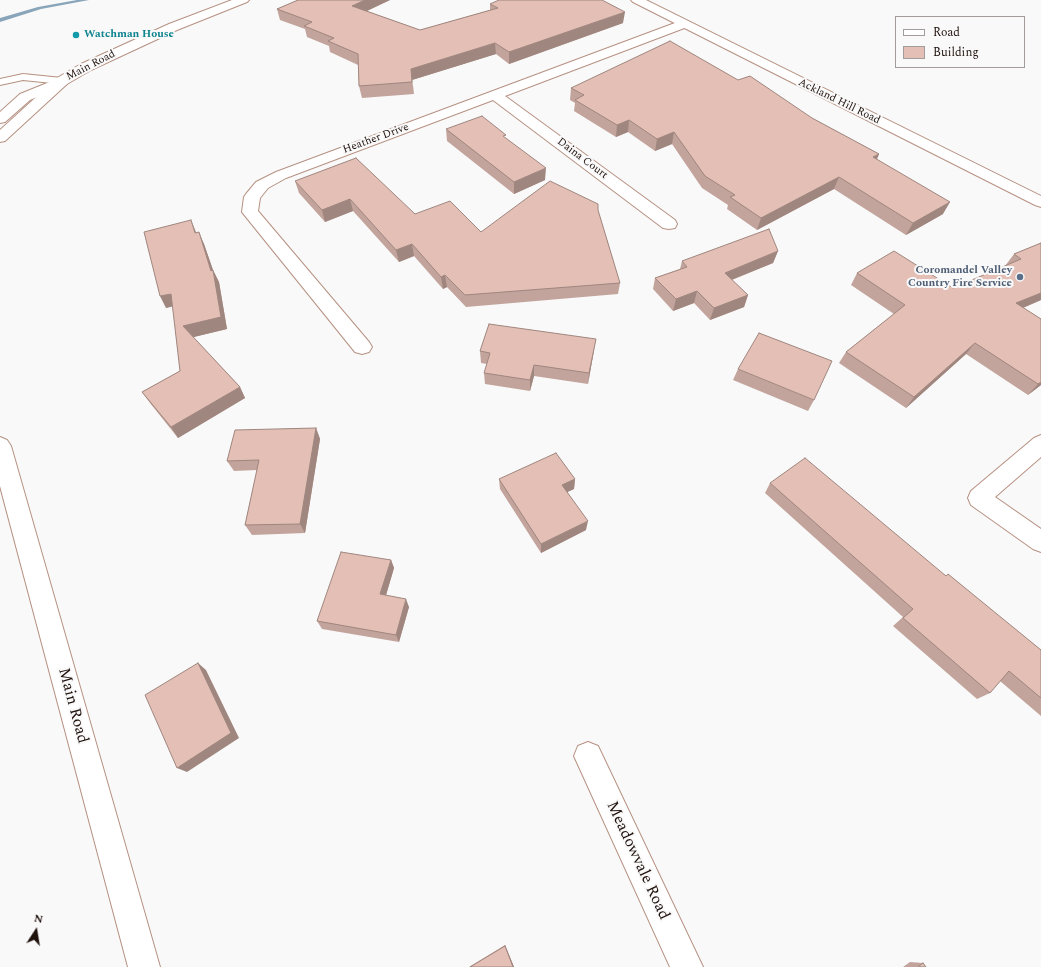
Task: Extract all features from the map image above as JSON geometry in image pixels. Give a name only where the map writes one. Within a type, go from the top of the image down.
[{"type":"street","name":"Main Road","points":[[0,138],[62,81],[86,67],[165,31],[243,0]]},
{"type":"street","name":"Ackland Hill Road","points":[[637,0],[1041,202]]},
{"type":"street","name":"Heather Drive","points":[[362,347],[250,212],[252,197],[262,185],[281,174],[683,24]]},
{"type":"street","points":[[0,119],[25,97],[62,81]]},
{"type":"street","name":"Daina Court","points":[[495,95],[669,224]]},
{"type":"street","points":[[1041,444],[979,498],[1041,542]]},
{"type":"street","name":"Main Road","points":[[0,446],[144,967]]},
{"type":"street","name":"Meadowvale Road","points":[[588,756],[687,967]]},
{"type":"lane","points":[[0,82],[23,77],[62,81]]},
{"type":"building","points":[[298,0],[365,0],[352,6],[420,30],[498,8],[490,4],[499,0],[602,0],[625,12],[509,52],[495,43],[411,69],[412,82],[359,86],[358,54],[328,41],[334,38],[304,26],[312,22],[277,9]]},
{"type":"building","points":[[670,41],[738,80],[750,76],[812,118],[879,154],[873,157],[950,202],[913,223],[839,177],[761,218],[730,197],[735,195],[705,176],[674,132],[657,139],[629,120],[617,125],[575,100],[584,95],[571,88]]},
{"type":"building","points":[[482,116],[506,135],[503,136],[546,168],[514,182],[446,129]]},
{"type":"building","points":[[356,158],[415,214],[450,201],[481,232],[550,181],[598,204],[598,210],[620,283],[465,295],[445,275],[441,277],[412,244],[396,250],[350,199],[322,210],[295,181]]},
{"type":"building","points":[[191,220],[195,233],[199,232],[211,271],[213,270],[221,317],[183,326],[240,387],[171,427],[142,392],[180,371],[171,294],[160,296],[144,232]]},
{"type":"building","points":[[769,229],[778,251],[725,273],[748,295],[714,308],[697,291],[676,299],[655,278],[687,267],[682,261]]},
{"type":"building","points":[[1041,243],[1041,293],[1016,303],[1041,319],[1041,382],[1038,384],[975,343],[914,397],[846,352],[905,305],[857,273],[894,251],[953,288],[1021,259],[1014,254]]},
{"type":"building","points":[[489,324],[596,339],[589,373],[534,365],[530,380],[484,373],[490,353],[480,351]]},
{"type":"building","points":[[759,333],[832,361],[814,400],[738,369]]},
{"type":"building","points":[[316,428],[300,524],[245,525],[259,460],[227,461],[235,430]]},
{"type":"building","points":[[556,453],[575,479],[562,485],[588,521],[541,544],[499,479]]},
{"type":"building","points":[[805,458],[946,576],[948,574],[1041,650],[1041,698],[1009,671],[990,693],[903,618],[913,609],[770,483]]},
{"type":"building","points":[[341,552],[391,560],[380,594],[406,599],[396,635],[317,621]]},
{"type":"building","points":[[198,663],[231,733],[177,768],[145,695]]},
{"type":"building","points":[[505,946],[513,967],[470,967]]},
{"type":"building","points":[[923,963],[926,967],[918,967]]},
{"type":"waterway","points":[[0,20],[40,8],[86,0]]},
{"type":"place","name":"Watchman House","points":[[76,35]]},
{"type":"place","name":"Coromandel Valley Country Fire Service","points":[[1020,277]]}]
